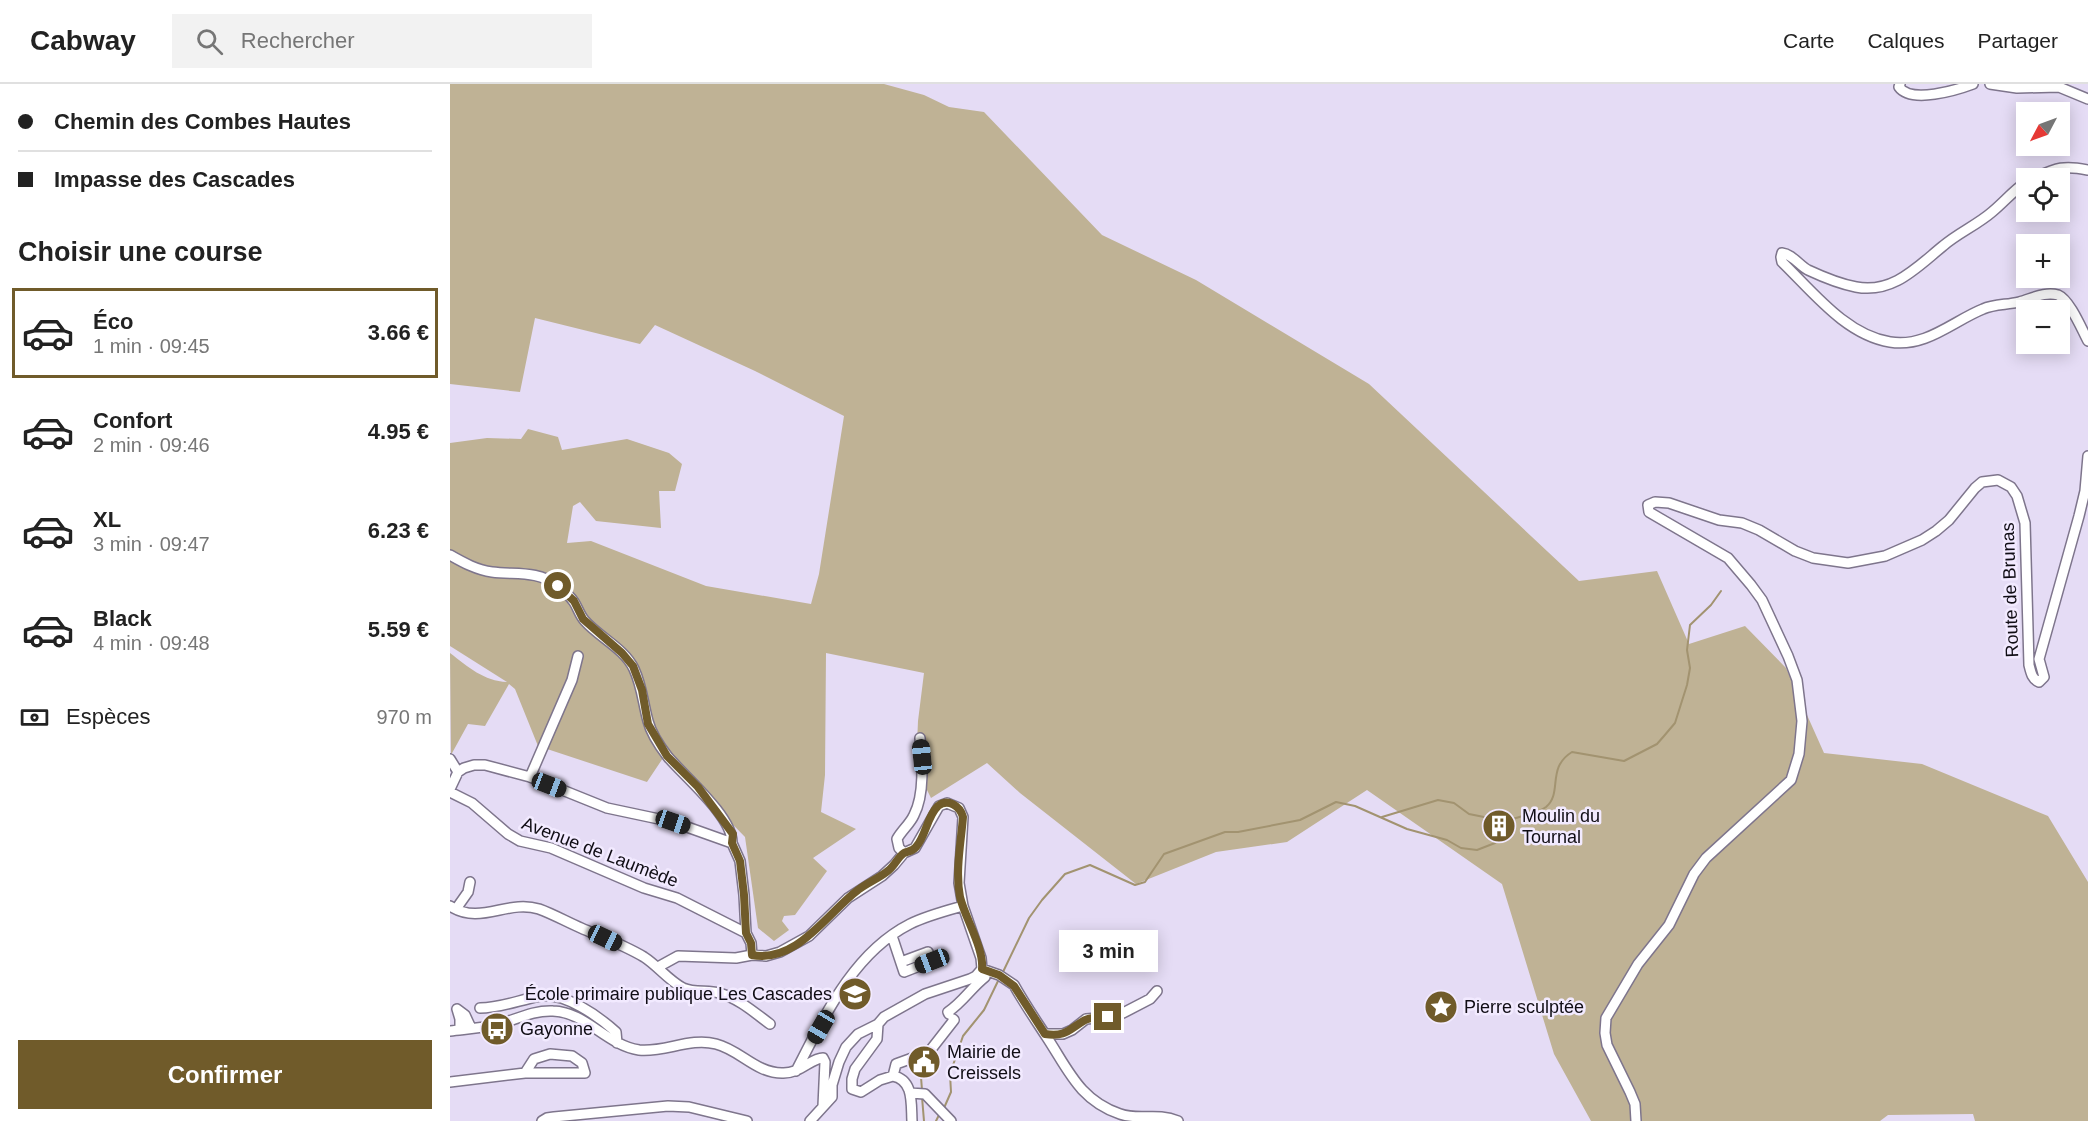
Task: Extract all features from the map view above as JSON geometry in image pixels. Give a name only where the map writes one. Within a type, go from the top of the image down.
[{"type":"street","points":[[1899,84],[1902,92],[1908,94],[1952,92],[1973,84]]},
{"type":"street","points":[[1990,84],[2017,88],[2051,86],[2088,99]]},
{"type":"street","points":[[2056,168],[2063,166],[2088,170]]},
{"type":"street","points":[[2016,189],[1992,212],[1943,246],[1913,272],[1886,285],[1857,288],[1807,269],[1787,253],[1782,253],[1780,257],[1782,262],[1843,320],[1860,331],[1881,340],[1907,343],[1924,339],[1983,309],[2047,294],[2059,296],[2065,300],[2088,341]]},
{"type":"street","name":"Route de Brunas","points":[[1636,1121],[1635,1104],[1607,1046],[1606,1018],[1638,964],[1669,925],[1694,874],[1706,858],[1791,780],[1799,754],[1802,721],[1798,687],[1791,664],[1762,600],[1728,558],[1666,521],[1653,516],[1649,512],[1648,505],[1655,502],[1669,503],[1706,517],[1742,523],[1795,551],[1814,558],[1848,563],[1899,552],[1936,531],[1982,482],[1998,480],[2005,483],[2017,496],[2025,523],[2029,665],[2031,675],[2039,682],[2044,677],[2039,659],[2081,508],[2088,456]]},
{"type":"street","points":[[450,555],[471,567],[492,572],[528,573],[543,577],[558,586],[574,601],[583,619],[622,653],[633,666],[642,690],[648,724],[667,756],[698,787],[733,834],[732,843],[740,861],[746,933],[751,943],[752,955]]},
{"type":"street","points":[[530,777],[572,680],[578,656]]},
{"type":"street","points":[[904,853],[899,848],[897,839],[915,815],[918,802],[922,768],[920,738]]},
{"type":"street","points":[[450,759],[458,772]]},
{"type":"street","points":[[450,790],[458,772],[474,765],[484,765],[530,777],[607,808],[673,822],[732,843]]},
{"type":"street","name":"Avenue de Laumède","points":[[450,790],[472,803],[508,834],[520,841],[551,848],[644,888],[677,898],[746,933]]},
{"type":"street","points":[[658,967],[678,956],[736,958],[752,955],[766,956],[780,952],[809,936],[848,898],[882,876],[904,853],[917,846],[939,806],[947,803],[955,805],[963,817],[958,883],[961,906],[981,958],[981,970],[985,977],[971,988],[962,1003],[948,1012],[954,1020],[935,1047],[929,1052],[896,1064],[893,1076]]},
{"type":"street","points":[[453,908],[468,892],[471,882]]},
{"type":"street","points":[[453,908],[480,914],[513,906],[538,909],[636,952],[681,987],[722,994],[770,1024]]},
{"type":"street","points":[[796,1071],[832,1006],[865,958],[911,924],[961,906]]},
{"type":"street","points":[[892,936],[901,963]]},
{"type":"street","points":[[981,970],[1001,976],[1014,986],[1081,1089],[1102,1107],[1128,1116],[1161,1115],[1178,1121]]},
{"type":"street","points":[[912,1121],[910,1093],[906,1082],[893,1076],[880,1080],[861,1092],[855,1091],[852,1089],[852,1079],[855,1069],[877,1039],[878,1024],[884,1017],[925,994],[970,979],[981,970]]},
{"type":"street","points":[[1045,1034],[1063,1034],[1086,1019],[1123,1013],[1150,999],[1157,991]]},
{"type":"street","points":[[480,1008],[495,1008],[543,995],[553,996],[585,1008],[603,1021],[616,1032],[617,1043]]},
{"type":"street","points":[[454,1007],[465,1015],[471,1028]]},
{"type":"street","points":[[454,1007],[460,1019],[455,1030]]},
{"type":"street","points":[[455,1030],[499,1024],[533,1013],[559,1011],[579,1018],[617,1043],[638,1050],[693,1043],[715,1043],[771,1073],[785,1074],[808,1065],[817,1058],[823,1058],[825,1062],[823,1106]]},
{"type":"street","points":[[810,1121],[832,1097],[832,1085],[846,1047],[858,1034],[878,1024]]},
{"type":"street","points":[[450,1082],[525,1073],[585,1073],[582,1063],[572,1056],[550,1054],[534,1059],[525,1073]]},
{"type":"street","points":[[910,1093],[925,1094],[946,1116]]},
{"type":"street","points":[[542,1121],[554,1116],[668,1106],[689,1107],[747,1121]]},
{"type":"shaded area","points":[[450,84],[884,84],[924,95],[949,107],[984,112],[1102,235],[1196,280],[1369,384],[1579,581],[1657,571],[1689,644],[1745,626],[1786,668],[1824,753],[1922,764],[2048,816],[2088,882],[2088,1121],[1975,1121],[1973,1114],[1888,1115],[1880,1121],[1591,1121],[1554,1054],[1502,884],[1367,790],[1287,842],[1216,852],[1136,884],[1020,793],[987,763],[931,798],[916,768],[918,721],[924,673],[826,653],[825,775],[821,812],[856,829],[813,858],[827,871],[795,915],[784,916],[782,921],[789,930],[774,941],[758,928],[745,837],[665,755],[647,782],[538,746],[515,689],[509,684],[485,726],[468,724],[451,755],[450,653],[484,676],[507,682],[450,646],[450,443],[487,438],[521,439],[528,429],[558,437],[562,450],[627,439],[669,453],[682,464],[675,491],[659,491],[661,528],[596,521],[580,502],[573,506],[567,543],[591,541],[706,586],[811,604],[819,574],[844,416],[755,371],[655,325],[640,344],[535,318],[520,392],[450,384]]},
{"type":"waterway","points":[[1002,974],[1029,918],[1042,900],[1065,874],[1090,865],[1135,885],[1145,882],[1164,854],[1225,832],[1238,832],[1300,820],[1336,802],[1355,806],[1407,829],[1447,840],[1461,848],[1477,850],[1495,843],[1504,835],[1513,819],[1546,807],[1554,795],[1559,765],[1572,752],[1624,761],[1657,744],[1675,723],[1687,685],[1690,668],[1687,650],[1690,625],[1711,605],[1721,591]]},
{"type":"waterway","points":[[1382,817],[1438,800],[1454,803],[1469,814],[1513,819]]},
{"type":"waterway","points":[[944,1108],[951,1092],[950,1074],[963,1036],[984,1010],[999,979]]},
{"type":"waterway","points":[[921,1077],[922,1090]]},
{"type":"waterway","points":[[922,1097],[924,1121]]},
{"type":"waterway","points":[[936,1121],[940,1113]]},
{"type":"place","name":"Moulin du Tournal","points":[[1499,826]]},
{"type":"place","name":"École primaire publique Les Cascades","points":[[855,994]]},
{"type":"place","name":"Pierre sculptée","points":[[1441,1007]]},
{"type":"place","name":"Gayonne","points":[[497,1029]]},
{"type":"place","name":"Mairie de Creissels","points":[[924,1062]]},
{"type":"route","points":[[558,586],[574,601],[583,619],[622,653],[633,666],[642,690],[648,724],[667,756],[698,787],[733,834],[732,843],[740,861],[746,933],[751,943],[752,955],[766,956],[780,952],[809,936],[848,898],[882,876],[904,853],[913,850],[936,809],[947,803],[959,808],[962,812],[958,883],[963,906],[983,964],[982,969],[999,975],[1014,986],[1045,1034],[1063,1034],[1086,1019],[1108,1017]]}]
